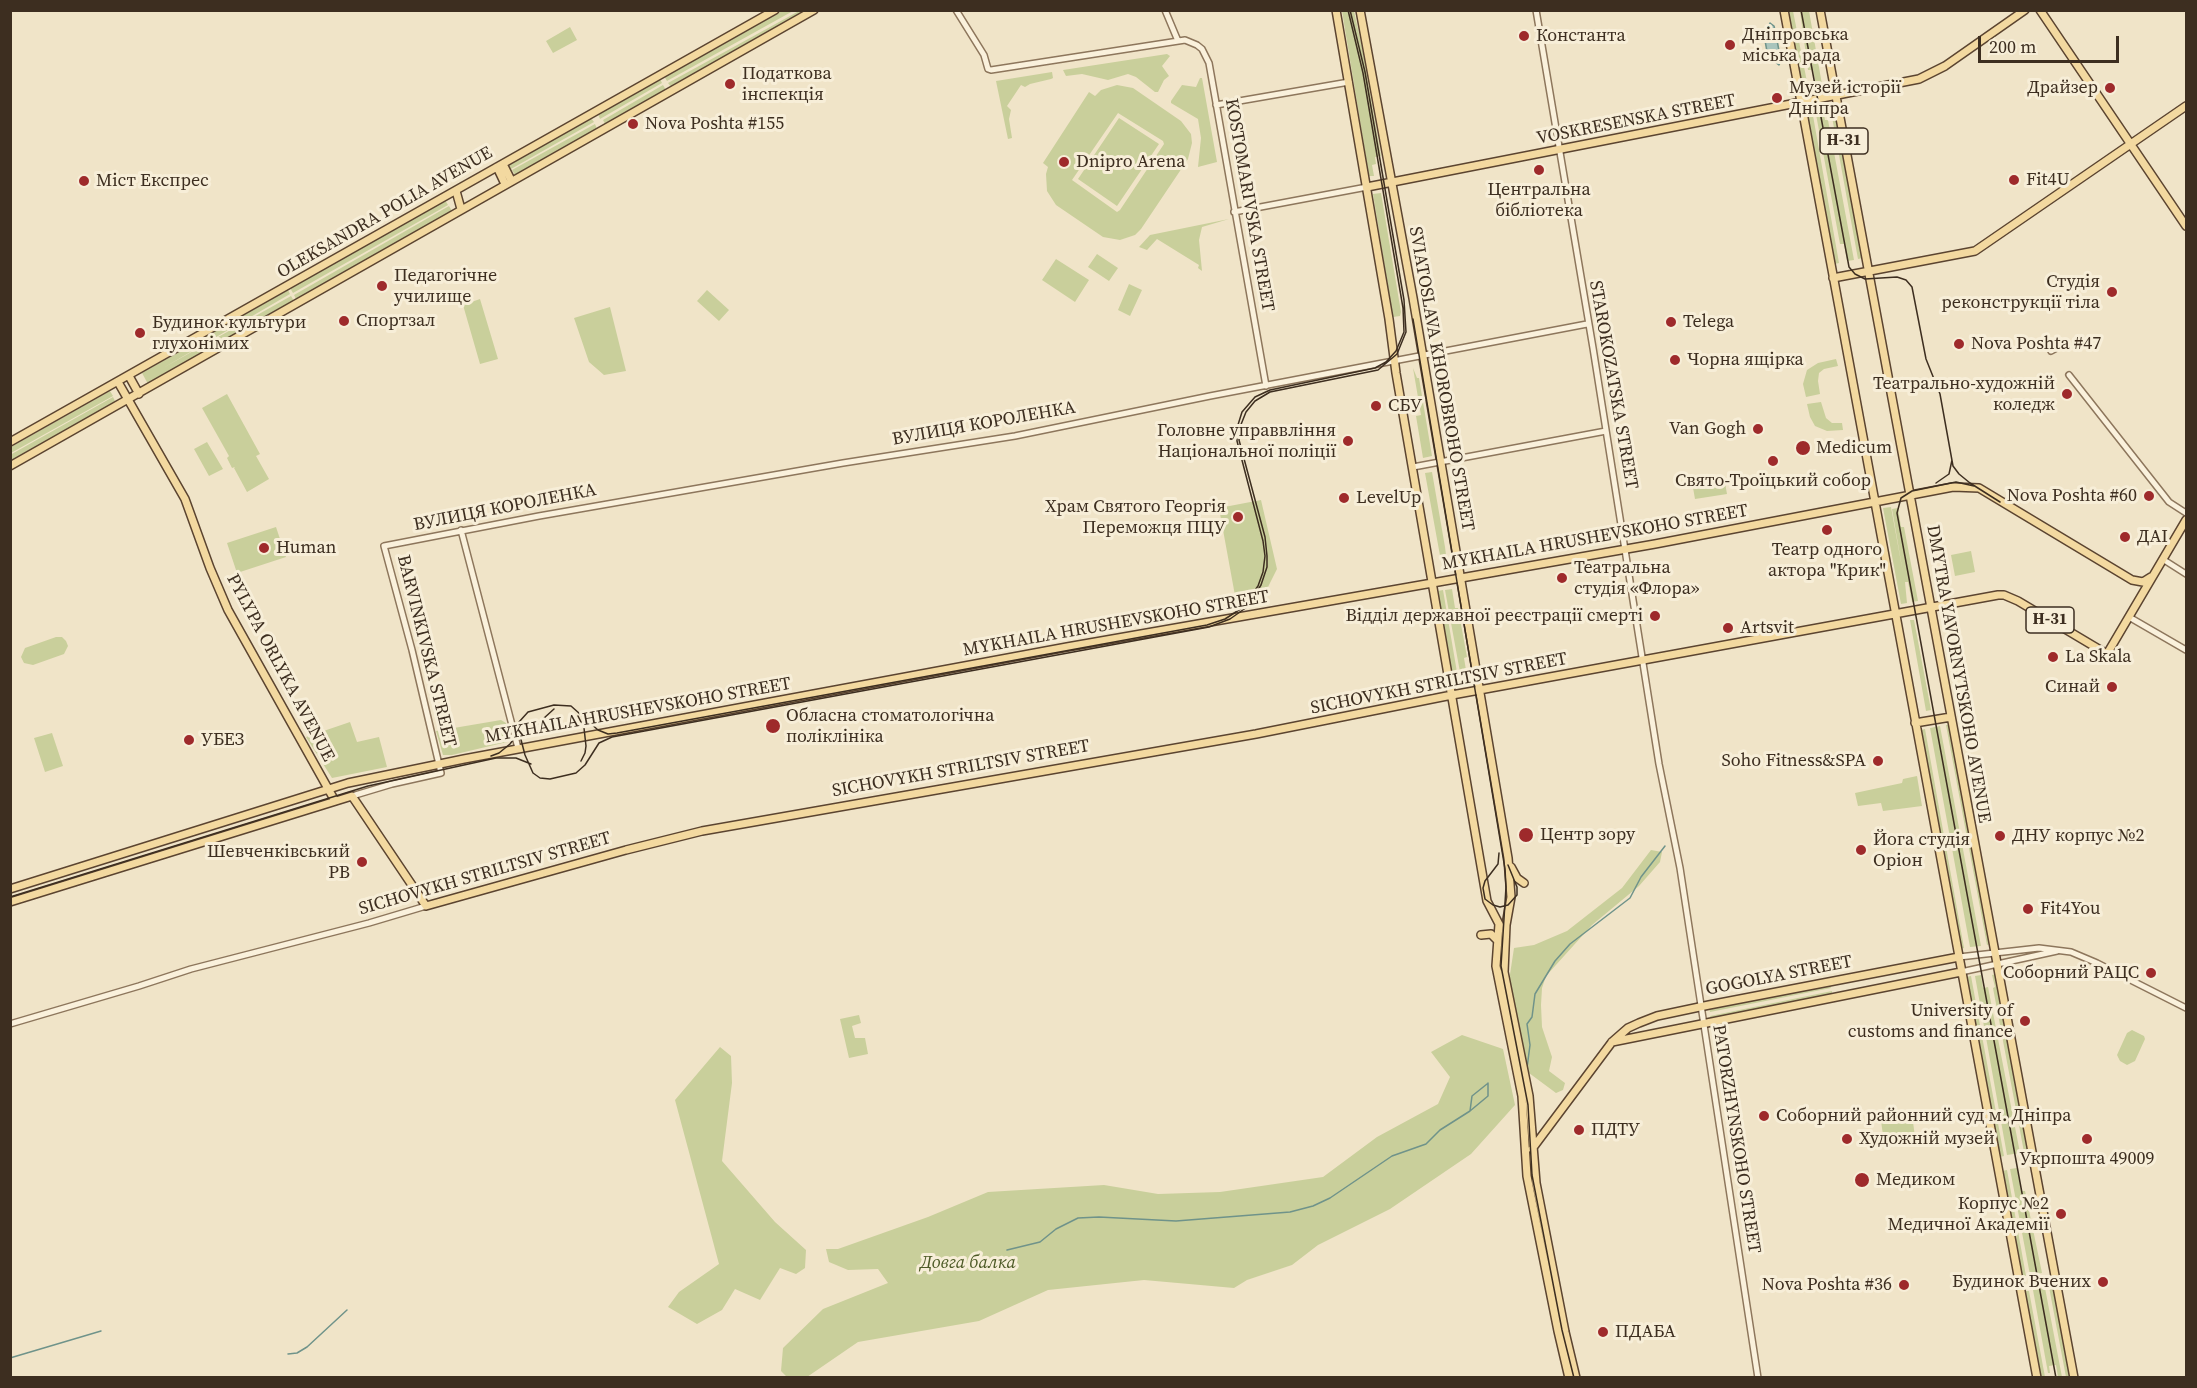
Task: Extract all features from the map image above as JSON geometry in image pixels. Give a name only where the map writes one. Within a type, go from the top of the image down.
[{"type":"main road","name":"OLEKSANDRA POLIA AVENUE","points":[[10,442],[775,10]]},
{"type":"main road","name":"OLEKSANDRA POLIA AVENUE","points":[[10,466],[814,10]]},
{"type":"main road","name":"SVIATOSLAVA KHOROBROHO STREET","points":[[1336,10],[1487,901],[1502,924],[1503,966],[1512,1030]]},
{"type":"main road","name":"SVIATOSLAVA KHOROBROHO STREET","points":[[1360,10],[1423,355],[1508,858],[1512,897],[1497,940],[1496,960],[1512,1030]]},
{"type":"main road","name":"Н-31","points":[[1784,10],[1896,614]]},
{"type":"main road","name":"DMYTRA YAVORNYTSKOHO AVENUE","points":[[1820,10],[2074,1377]]},
{"type":"main road","name":"VOSKRESENSKA STREET","points":[[1367,187],[1903,83],[1931,74],[2025,10]]},
{"type":"main road","points":[[2040,10],[2187,226]]},
{"type":"main road","points":[[1833,278],[1975,251],[2187,106]]},
{"type":"main road","points":[[500,165],[508,182]]},
{"type":"main road","points":[[456,191],[461,209]]},
{"type":"main road","points":[[129,376],[139,394]]},
{"type":"main road","name":"PYLYPA ORLYKA AVENUE","points":[[118,382],[185,499],[213,577],[228,610],[335,801]]},
{"type":"main road","name":"MYKHAILA HRUSHEVSKOHO STREET","points":[[10,889],[329,789],[439,764],[1067,647],[1624,549],[1953,487],[1976,488],[2132,580]]},
{"type":"main road","name":"Н-31","points":[[1931,607],[2004,595],[2107,654],[2187,520]]},
{"type":"main road","points":[[2132,580],[2143,582],[2156,574]]},
{"type":"main road","points":[[2132,580],[2139,593],[2137,603]]},
{"type":"main road","name":"SICHOVYKH STRILTSIV STREET","points":[[426,906],[702,831],[1222,740],[1452,695],[1931,607]]},
{"type":"main road","points":[[1896,614],[2037,1377]]},
{"type":"main road","points":[[1915,723],[1951,717]]},
{"type":"main road","points":[[10,902],[352,796],[426,906]]},
{"type":"main road","points":[[119,855],[123,867]]},
{"type":"main road","points":[[1508,858],[1511,870],[1524,883]]},
{"type":"main road","points":[[1481,935],[1491,934],[1497,940]]},
{"type":"main road","name":"GOGOLYA STREET","points":[[1533,1149],[1612,1042],[1628,1028],[1644,1020],[1959,957]]},
{"type":"main road","name":"GOGOLYA STREET","points":[[1612,1042],[1962,972]]},
{"type":"main road","points":[[1512,1030],[1531,1119],[1539,1202],[1564,1332],[1576,1377]]},
{"type":"main road","points":[[1521,1076],[1527,1176],[1569,1377]]},
{"type":"main road","points":[[1531,1119],[1540,1126],[1551,1125]]},
{"type":"street","points":[[956,10],[984,55],[988,69],[996,70],[1182,40],[1165,10]]},
{"type":"street","name":"STAROKOZATSKA STREET","points":[[1536,10],[1659,764]]},
{"type":"street","name":"KOSTOMARIVSKA STREET","points":[[1182,40],[1197,45],[1206,56],[1266,386]]},
{"type":"street","points":[[1216,105],[1349,82]]},
{"type":"street","name":"VOSKRESENSKA STREET","points":[[1234,212],[1367,187]]},
{"type":"street","name":"ВУЛИЦЯ КОРОЛЕНКА","points":[[384,546],[461,530],[831,465],[1014,436],[1587,324]]},
{"type":"street","points":[[2051,351],[2062,345]]},
{"type":"street","points":[[2069,375],[2169,502],[2187,513]]},
{"type":"street","points":[[1413,467],[1606,431]]},
{"type":"street","points":[[461,530],[519,748]]},
{"type":"street","name":"BARVINKIVSKA STREET","points":[[352,796],[441,773],[384,546]]},
{"type":"street","points":[[2164,560],[2187,574]]},
{"type":"street","points":[[2129,617],[2187,650]]},
{"type":"street","name":"PATORZHYNSKOHO STREET","points":[[1659,764],[1680,868],[1758,1377]]},
{"type":"street","name":"SICHOVYKH STRILTSIV STREET","points":[[10,1024],[191,969],[426,906]]},
{"type":"street","points":[[1959,957],[2039,948],[2071,952],[2187,1008]]},
{"type":"street","points":[[1962,972],[2061,950]]},
{"type":"green space","points":[[782,11],[793,11],[667,81],[664,76]]},
{"type":"green space","points":[[799,11],[807,12],[671,87],[668,83]]},
{"type":"green space","points":[[1342,11],[1354,11],[1362,47],[1381,156],[1375,157],[1376,164],[1372,165],[1374,176],[1369,176]]},
{"type":"green space","points":[[1788,11],[1793,11],[1809,92],[1804,93]]},
{"type":"green space","points":[[1800,11],[1809,11],[1823,90],[1817,91],[1813,70],[1808,70]]},
{"type":"green space","points":[[570,27],[577,40],[553,53],[546,41]]},
{"type":"green space","points":[[1167,54],[1170,56],[1162,66],[1169,76],[1164,80],[1158,92],[1128,74],[1108,80],[1082,74],[1066,76],[1063,70]]},
{"type":"green space","points":[[1052,72],[1053,78],[1051,79],[1025,87],[1021,85],[1007,106],[1011,110],[1009,119],[1012,138],[1008,139],[996,81]]},
{"type":"green space","points":[[1202,78],[1217,162],[1198,167],[1201,138],[1198,119],[1171,101],[1182,85],[1196,87]]},
{"type":"green space","points":[[660,79],[662,83],[600,119],[598,114]]},
{"type":"green space","points":[[663,85],[666,90],[605,124],[603,120]]},
{"type":"green space","name":"Dnipro Arena","points":[[1117,85],[1133,88],[1181,121],[1191,134],[1192,143],[1188,159],[1141,229],[1135,235],[1120,240],[1103,237],[1056,205],[1047,191],[1048,167],[1043,163],[1089,92],[1095,96],[1101,90]],"holes":[[[1118,113],[1163,141],[1164,144],[1117,212],[1072,180]]]},
{"type":"green space","points":[[1830,106],[1835,106],[1863,258],[1858,259]]},
{"type":"green space","points":[[1823,108],[1825,120],[1828,120],[1854,260],[1847,261],[1844,244],[1840,244],[1815,109]]},
{"type":"green space","points":[[1812,110],[1839,263],[1835,264],[1807,111]]},
{"type":"green space","points":[[591,118],[594,122],[511,169],[508,164]]},
{"type":"green space","points":[[1119,118],[1159,144],[1117,206],[1078,179]]},
{"type":"green space","points":[[595,124],[597,129],[515,175],[512,170]]},
{"type":"green space","points":[[1381,193],[1401,312],[1400,316],[1393,317],[1373,194]]},
{"type":"green space","points":[[445,200],[448,205],[293,293],[290,288]]},
{"type":"green space","points":[[449,206],[452,211],[296,299],[294,295]]},
{"type":"green space","points":[[1229,219],[1202,227],[1199,240],[1202,271],[1198,268],[1199,265],[1157,239],[1147,250],[1139,247],[1150,235]]},
{"type":"green space","points":[[1097,254],[1118,268],[1109,281],[1088,267]]},
{"type":"green space","points":[[1056,259],[1089,280],[1075,302],[1042,280]]},
{"type":"green space","points":[[1129,284],[1142,290],[1130,316],[1118,310]]},
{"type":"green space","points":[[288,290],[290,294],[163,368],[291,296],[294,301],[148,384],[142,373]]},
{"type":"green space","points":[[707,290],[729,310],[719,321],[697,301]]},
{"type":"green space","points":[[480,299],[498,359],[480,364],[463,305]]},
{"type":"green space","points":[[610,307],[626,371],[604,375],[589,362],[574,318]]},
{"type":"green space","points":[[1836,359],[1838,366],[1824,369],[1819,373],[1820,394],[1806,397],[1803,384],[1807,370],[1818,363]]},
{"type":"green space","points":[[1413,368],[1419,378],[1432,456],[1423,458],[1416,416],[1421,415]]},
{"type":"green space","points":[[110,391],[113,396],[11,453],[11,447]]},
{"type":"green space","points":[[227,394],[260,454],[256,456],[269,479],[247,492],[235,467],[232,468],[227,458],[229,456],[202,408]]},
{"type":"green space","points":[[113,397],[116,403],[11,462],[10,455]]},
{"type":"green space","points":[[1821,402],[1826,418],[1832,423],[1842,423],[1843,430],[1827,431],[1815,426],[1807,404]]},
{"type":"green space","points":[[207,442],[223,469],[209,476],[194,449]]},
{"type":"green space","points":[[1432,472],[1448,571],[1443,572],[1425,473]]},
{"type":"green space","points":[[1724,477],[1727,494],[1695,499],[1692,482]]},
{"type":"green space","points":[[1261,500],[1277,569],[1264,595],[1236,601],[1219,508]]},
{"type":"green space","points":[[1891,507],[1903,573],[1892,509],[1898,508],[1901,527],[1904,527],[1918,601],[1912,602],[1908,582],[1905,582],[1907,603],[1901,604],[1883,508]]},
{"type":"green space","name":"Human","points":[[276,527],[286,557],[237,573],[227,543]]},
{"type":"green space","points":[[1971,551],[1975,572],[1955,576],[1951,555]]},
{"type":"green space","points":[[1452,589],[1467,657],[1464,658],[1468,682],[1462,683],[1445,590]]},
{"type":"green space","points":[[1443,590],[1459,684],[1453,685],[1438,591]]},
{"type":"green space","points":[[1910,620],[1914,620],[1931,710],[1926,711]]},
{"type":"green space","points":[[62,637],[66,641],[68,646],[64,654],[33,665],[24,663],[21,657],[25,648]]},
{"type":"green space","points":[[501,720],[509,728],[510,734],[507,742],[443,755],[436,731]]},
{"type":"green space","points":[[350,722],[357,742],[379,737],[387,767],[332,778],[306,737]]},
{"type":"green space","points":[[1946,725],[1949,725],[1990,944],[1987,945]]},
{"type":"green space","points":[[1940,726],[1981,946],[1970,947],[1930,728]]},
{"type":"green space","points":[[1925,729],[1964,948],[1961,949],[1921,730]]},
{"type":"green space","points":[[52,733],[63,766],[45,772],[34,738]]},
{"type":"green space","points":[[1917,776],[1922,806],[1883,811],[1881,803],[1858,806],[1855,793],[1902,783],[1903,779]]},
{"type":"green space","points":[[1651,850],[1662,852],[1660,862],[1639,886],[1592,925],[1546,976],[1542,988],[1541,1005],[1542,1027],[1552,1057],[1549,1071],[1565,1083],[1563,1090],[1556,1093],[1529,1073],[1509,981],[1514,948],[1534,945],[1567,931],[1622,888]]},
{"type":"green space","points":[[1996,974],[2028,1151],[2024,1152],[1993,988],[1995,987],[1992,975]]},
{"type":"green space","points":[[1981,975],[1983,988],[1988,987],[2020,1153],[2007,1155],[1975,976]]},
{"type":"green space","points":[[1971,976],[2004,1156],[2000,1157],[1966,977]]},
{"type":"green space","points":[[1830,985],[1831,988],[1710,1012],[1709,1008]]},
{"type":"green space","points":[[1832,991],[1832,995],[1711,1019],[1710,1016]]},
{"type":"green space","points":[[859,1015],[861,1023],[852,1026],[855,1038],[865,1038],[868,1054],[849,1058],[840,1019]]},
{"type":"green space","points":[[2132,1030],[2144,1036],[2145,1039],[2135,1061],[2127,1065],[2120,1061],[2117,1055],[2127,1033]]},
{"type":"green space","name":"Довга балка","points":[[1462,1035],[1503,1049],[1515,1105],[1471,1154],[1390,1209],[1318,1245],[1292,1265],[1247,1280],[1234,1288],[1144,1280],[1048,1290],[979,1321],[858,1342],[807,1377],[787,1377],[781,1371],[783,1348],[823,1309],[888,1283],[878,1269],[848,1270],[829,1262],[826,1249],[838,1249],[928,1217],[988,1192],[1104,1185],[1158,1194],[1220,1192],[1323,1177],[1377,1137],[1438,1104],[1450,1077],[1431,1052]]},
{"type":"green space","points":[[720,1047],[731,1056],[732,1083],[722,1161],[775,1222],[806,1250],[805,1268],[796,1274],[780,1268],[760,1300],[735,1289],[722,1310],[697,1324],[668,1307],[679,1292],[719,1264],[675,1100]]},
{"type":"green space","points":[[1904,1110],[1906,1123],[1913,1122],[1915,1137],[1884,1142],[1880,1114]]},
{"type":"green space","points":[[2017,1168],[2021,1191],[2025,1191],[2042,1273],[2030,1275],[2010,1169]]},
{"type":"green space","points":[[2007,1170],[2026,1276],[2021,1277],[2002,1171]]},
{"type":"green space","points":[[2049,1287],[2053,1287],[2070,1377],[2066,1377]]},
{"type":"green space","points":[[2045,1288],[2062,1377],[2058,1377],[2056,1365],[2049,1366],[2050,1373],[2048,1373],[2033,1290]]},
{"type":"green space","points":[[2024,1291],[2029,1291],[2045,1377],[2040,1377]]},
{"type":"water","points":[[1770,23],[1774,26],[1776,35],[1781,61],[1779,65],[1768,57],[1764,35]]},
{"type":"waterway","points":[[1527,1068],[1530,1045],[1527,1024],[1532,1017],[1535,994],[1555,961],[1570,944],[1630,898],[1641,877],[1665,846]]},
{"type":"waterway","points":[[1007,1250],[1040,1242],[1056,1229],[1078,1218],[1176,1221],[1290,1212],[1313,1206],[1330,1198],[1392,1156],[1426,1144],[1440,1130],[1470,1111],[1488,1096],[1488,1083]]},
{"type":"waterway","points":[[1470,1111],[1472,1096],[1487,1084]]},
{"type":"waterway","points":[[288,1354],[297,1353],[307,1347],[347,1310]]},
{"type":"waterway","points":[[10,1358],[101,1331]]},
{"type":"tram line","points":[[1348,10],[1363,73],[1403,308],[1404,332],[1396,351],[1386,362],[1375,368],[1270,390],[1255,397],[1242,412],[1237,428],[1237,441],[1265,556],[1258,586],[1242,608],[1225,619],[1207,625],[617,733],[608,734],[598,730],[571,706],[554,705],[528,712],[519,722],[525,755],[533,773],[540,778],[550,779],[576,773],[585,765],[599,743],[612,737],[1209,627],[1230,619],[1247,607],[1261,585],[1267,567],[1267,556],[1265,537],[1239,440],[1240,427],[1246,412],[1255,401],[1270,392],[1378,370],[1397,354],[1406,332],[1404,300],[1365,72],[1350,10]]},
{"type":"tram line","points":[[1801,10],[1849,267],[1855,274],[1865,279],[1897,277],[1906,280],[1912,287],[1926,359],[1940,394],[1953,466],[1970,483],[2000,502]]},
{"type":"tram line","points":[[1413,319],[1505,869],[1501,966],[1528,1105],[1532,1175],[1562,1330],[1574,1378]]},
{"type":"tram line","points":[[1936,483],[1949,474],[1952,460]]},
{"type":"tram line","points":[[1974,486],[1956,482],[1912,491],[1901,498],[1897,513],[2056,1378]]},
{"type":"tram line","points":[[533,728],[554,709]]},
{"type":"tram line","points":[[578,716],[584,728],[586,746],[581,761]]},
{"type":"tram line","points":[[491,756],[510,744],[521,729]]},
{"type":"tram line","points":[[10,897],[368,786],[496,758],[516,758],[531,764]]},
{"type":"tram line","points":[[1499,853],[1498,864],[1485,881],[1483,888],[1485,899],[1500,907],[1508,905],[1517,895],[1517,887],[1508,865]]},
{"type":"place","name":"Константа","points":[[1524,36]]},
{"type":"place","name":"Дніпровська міська рада","points":[[1730,45]]},
{"type":"place","name":"Податкова інспекція","points":[[730,84]]},
{"type":"place","name":"Драйзер","points":[[2110,88]]},
{"type":"place","name":"Музей історії Дніпра","points":[[1777,98]]},
{"type":"place","name":"Nova Poshta #155","points":[[633,124]]},
{"type":"place","name":"Dnipro Arena","points":[[1064,162]]},
{"type":"place","name":"Центральна бібліотека","points":[[1539,170]]},
{"type":"place","name":"Fit4U","points":[[2014,180]]},
{"type":"place","name":"Міст Експрес","points":[[84,181]]},
{"type":"place","name":"Педагогічне училище","points":[[382,286]]},
{"type":"place","name":"Студія реконструкції тіла","points":[[2112,292]]},
{"type":"place","name":"Спортзал","points":[[344,321]]},
{"type":"place","name":"Telega","points":[[1671,322]]},
{"type":"place","name":"Будинок культури глухонімих","points":[[140,333]]},
{"type":"place","name":"Nova Poshta #47","points":[[1959,344]]},
{"type":"place","name":"Чорна ящірка","points":[[1675,360]]},
{"type":"place","name":"Театрально-художній коледж","points":[[2067,394]]},
{"type":"place","name":"СБУ","points":[[1376,406]]},
{"type":"place","name":"Van Gogh","points":[[1758,429]]},
{"type":"place","name":"Головне управвління Національної поліції","points":[[1348,441]]},
{"type":"place","name":"Medicum","points":[[1803,448]]},
{"type":"place","name":"Свято-Троїцький собор","points":[[1773,461]]},
{"type":"place","name":"Nova Poshta #60","points":[[2149,496]]},
{"type":"place","name":"LevelUp","points":[[1344,498]]},
{"type":"place","name":"Храм Святого Георгія Переможця ПЦУ","points":[[1238,517]]},
{"type":"place","name":"Театр одного актора \"Крик\"","points":[[1827,530]]},
{"type":"place","name":"ДАІ","points":[[2125,537]]},
{"type":"place","name":"Human","points":[[264,548]]},
{"type":"place","name":"Театральна студія «Флора»","points":[[1562,578]]},
{"type":"place","name":"Відділ державної реєстрації смерті","points":[[1655,616]]},
{"type":"place","name":"Artsvit","points":[[1728,628]]},
{"type":"place","name":"La Skala","points":[[2053,657]]},
{"type":"place","name":"Синай","points":[[2112,687]]},
{"type":"place","name":"Обласна стоматологічна поліклініка","points":[[773,726]]},
{"type":"place","name":"УБЕЗ","points":[[189,740]]},
{"type":"place","name":"Soho Fitness&SPA","points":[[1878,761]]},
{"type":"place","name":"Центр зору","points":[[1526,835]]},
{"type":"place","name":"ДНУ корпус №2","points":[[2000,836]]},
{"type":"place","name":"Йога студія Оріон","points":[[1861,850]]},
{"type":"place","name":"Шевченківський РВ","points":[[362,862]]},
{"type":"place","name":"Fit4You","points":[[2028,909]]},
{"type":"place","name":"Соборний РАЦС","points":[[2151,973]]},
{"type":"place","name":"University of customs and finance","points":[[2025,1021]]},
{"type":"place","name":"Соборний районний суд м. Дніпра","points":[[1764,1116]]},
{"type":"place","name":"ПДТУ","points":[[1579,1130]]},
{"type":"place","name":"Художній музей","points":[[1847,1139]]},
{"type":"place","name":"Укрпошта 49009","points":[[2087,1139]]},
{"type":"place","name":"Медиком","points":[[1862,1180]]},
{"type":"place","name":"Корпус №2 Медичної Академії","points":[[2061,1214]]},
{"type":"place","name":"Будинок Вчених","points":[[2103,1282]]},
{"type":"place","name":"Nova Poshta #36","points":[[1904,1285]]},
{"type":"place","name":"ПДАБА","points":[[1603,1332]]}]
